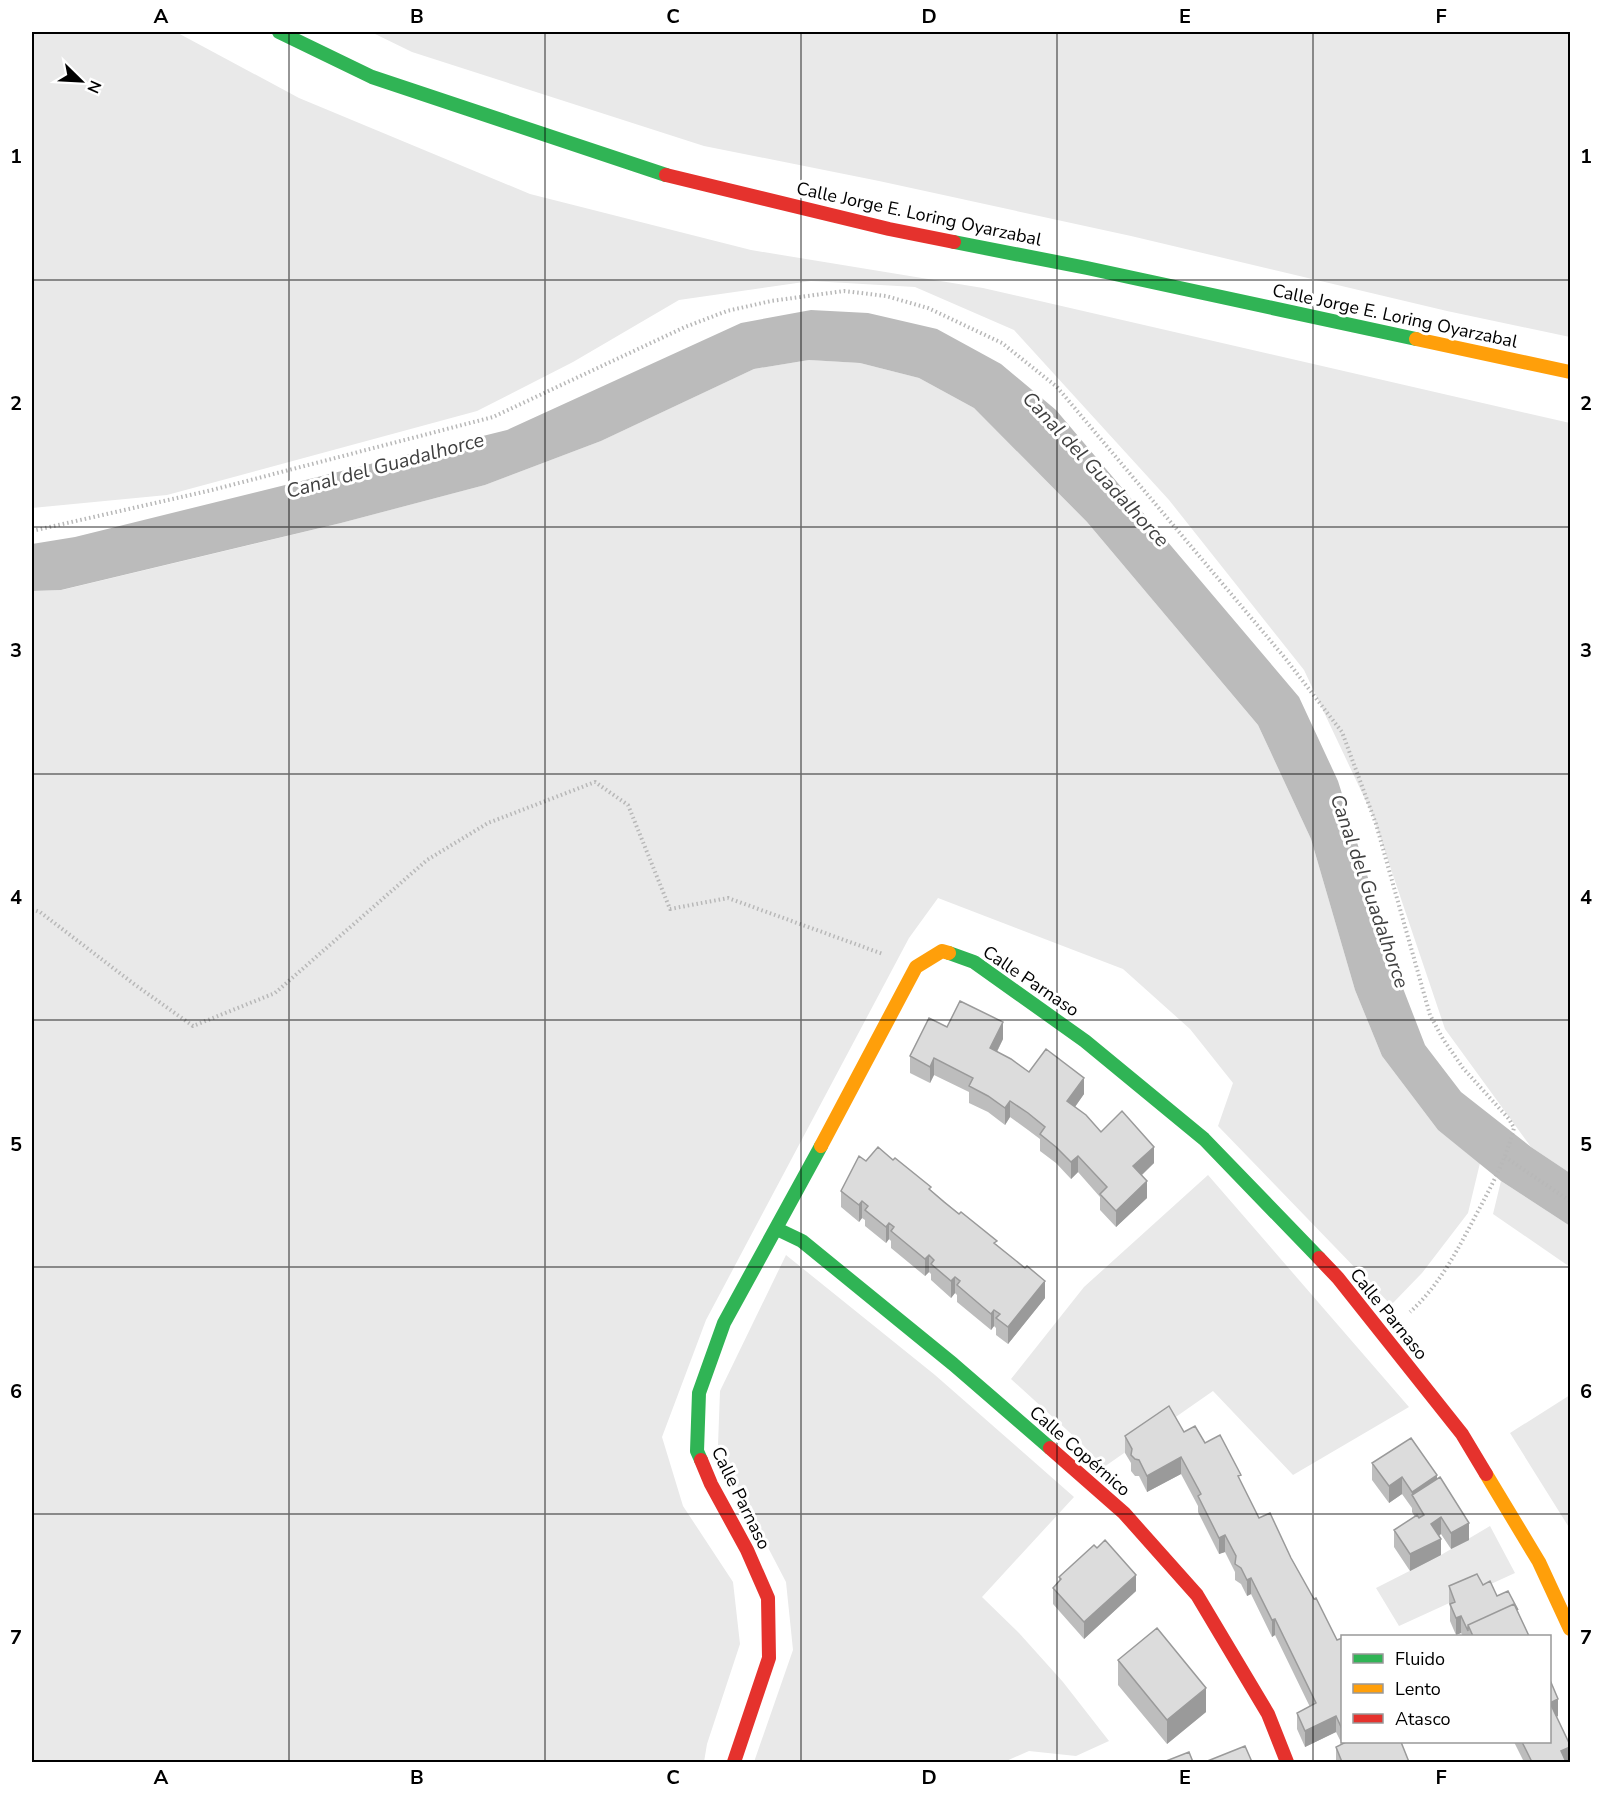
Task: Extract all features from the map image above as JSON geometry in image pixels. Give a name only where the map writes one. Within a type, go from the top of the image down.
[{"type":"street","name":"Calle Jorge E. Loring Oyarzabal","points":[[279,32],[372,77],[679,179],[889,229],[1088,268],[1570,372]]},
{"type":"street","name":"Calle Parnaso","points":[[734,1762],[769,1658],[768,1598],[747,1550],[711,1484],[697,1452],[699,1393],[724,1323],[777,1229],[916,967],[942,951],[974,962],[1085,1041],[1204,1139],[1338,1278],[1462,1434],[1539,1562],[1570,1629]]},
{"type":"street","name":"Calle Copérnico","points":[[777,1229],[802,1241],[953,1364],[1124,1513],[1197,1595],[1268,1714],[1287,1762]]},
{"type":"path","points":[[32,531],[213,490],[493,417],[685,327],[727,311],[771,301],[844,291],[886,297],[928,308],[1002,343],[1057,387],[1286,658],[1342,732],[1376,824],[1430,1015],[1462,1068],[1509,1119],[1514,1128],[1505,1156],[1453,1259],[1424,1299],[1384,1336]]},
{"type":"path","points":[[32,909],[40,912],[193,1026],[275,993],[427,860],[488,823],[595,782],[628,805],[669,909],[728,898],[916,967]]},
{"type":"path","points":[[1505,1156],[1570,1201]]},
{"type":"shaded area","points":[[32,32],[176,32],[299,98],[530,194],[751,250],[983,288],[1570,423],[1570,1173],[1531,1147],[1445,1029],[1373,816],[1304,670],[1169,500],[1014,330],[915,287],[811,281],[679,300],[573,362],[477,411],[167,495],[32,508]]},
{"type":"shaded area","points":[[371,32],[1570,32],[1570,337],[1447,311],[1131,236],[879,181],[704,146],[412,52]]},
{"type":"shaded area","points":[[809,360],[860,363],[919,378],[974,408],[1087,522],[1258,725],[1311,839],[1355,990],[1382,1056],[1438,1130],[1480,1163],[1468,1213],[1422,1273],[1391,1305],[1218,1126],[1233,1083],[1190,1029],[1123,969],[938,898],[909,938],[706,1320],[662,1437],[683,1506],[733,1582],[740,1644],[707,1744],[704,1762],[32,1762],[32,591],[62,590],[341,523],[485,485],[601,441],[754,369]]},
{"type":"shaded area","points":[[1208,1175],[1409,1407],[1293,1475],[1213,1391],[1104,1467],[1011,1379],[1084,1287]]},
{"type":"shaded area","points":[[1501,1181],[1570,1226],[1570,1267],[1493,1214]]},
{"type":"shaded area","points":[[786,1255],[935,1375],[1074,1497],[982,1597],[1019,1633],[1063,1682],[1109,1741],[1076,1756],[1029,1751],[1004,1762],[754,1762],[793,1650],[786,1582],[718,1445],[720,1391]]},
{"type":"shaded area","points":[[1570,1395],[1570,1529],[1510,1433]]},
{"type":"shaded area","points":[[1490,1526],[1515,1573],[1399,1626],[1376,1588],[1441,1555]]},
{"type":"water","name":"Canal del Guadalhorce","points":[[811,310],[868,313],[937,329],[1001,364],[1056,410],[1299,697],[1338,781],[1399,978],[1425,1045],[1461,1092],[1531,1147],[1570,1173],[1570,1226],[1501,1181],[1438,1130],[1382,1056],[1355,990],[1311,839],[1258,725],[1087,522],[974,408],[919,378],[860,363],[809,360],[754,369],[601,441],[485,485],[341,523],[61,590],[32,591],[32,544],[75,537],[507,430],[741,323]]},
{"type":"building","points":[[960,1001],[1003,1022],[990,1048],[1029,1072],[1046,1049],[1084,1078],[1067,1101],[1086,1115],[1101,1132],[1122,1111],[1154,1147],[1133,1166],[1147,1181],[1116,1211],[1100,1194],[1107,1187],[1078,1156],[1071,1162],[1040,1134],[1045,1127],[1028,1113],[1010,1101],[1005,1108],[969,1086],[973,1078],[934,1058],[930,1067],[910,1056],[929,1018],[947,1027]]},
{"type":"building","points":[[878,1147],[931,1187],[929,1189],[959,1214],[961,1212],[997,1241],[994,1243],[1025,1268],[1027,1266],[1045,1281],[1008,1327],[996,1318],[1000,1314],[994,1310],[991,1314],[957,1285],[960,1281],[955,1277],[951,1281],[931,1264],[934,1260],[929,1255],[925,1259],[891,1231],[894,1227],[889,1223],[886,1227],[865,1210],[868,1206],[862,1201],[859,1205],[841,1191],[859,1156],[866,1161]]},
{"type":"building","points":[[1169,1406],[1184,1432],[1195,1426],[1205,1443],[1220,1435],[1241,1475],[1238,1476],[1259,1518],[1270,1513],[1291,1558],[1314,1599],[1316,1598],[1337,1640],[1341,1638],[1341,1727],[1336,1716],[1305,1731],[1297,1713],[1316,1703],[1275,1619],[1272,1620],[1251,1578],[1247,1580],[1241,1568],[1235,1564],[1236,1556],[1225,1535],[1219,1538],[1198,1496],[1201,1494],[1181,1457],[1147,1476],[1139,1460],[1131,1455],[1132,1449],[1125,1436]]},
{"type":"building","points":[[1411,1438],[1437,1475],[1412,1492],[1402,1477],[1389,1486],[1372,1463]]},
{"type":"building","points":[[1440,1477],[1469,1523],[1451,1533],[1441,1517],[1431,1524],[1441,1539],[1410,1554],[1394,1530],[1417,1515],[1419,1518],[1424,1515],[1412,1495]]},
{"type":"building","points":[[1105,1540],[1136,1575],[1084,1622],[1053,1588],[1061,1579],[1059,1577],[1094,1545],[1097,1548]]},
{"type":"building","points":[[1477,1574],[1483,1585],[1490,1581],[1497,1596],[1508,1591],[1518,1610],[1514,1604],[1468,1625],[1468,1631],[1461,1616],[1456,1618],[1450,1604],[1455,1602],[1449,1586]]},
{"type":"building","points":[[1514,1604],[1529,1635],[1473,1635],[1468,1625]]},
{"type":"building","points":[[1157,1628],[1206,1688],[1167,1720],[1118,1660]]},
{"type":"building","points":[[1551,1682],[1558,1699],[1551,1702]]},
{"type":"building","points":[[1551,1705],[1570,1745],[1561,1751],[1566,1762],[1532,1762],[1522,1743],[1551,1743]]},
{"type":"building","points":[[1344,1743],[1401,1743],[1409,1762],[1342,1762],[1336,1747]]},
{"type":"building","points":[[1245,1746],[1252,1762],[1205,1762]]},
{"type":"building","points":[[1189,1752],[1193,1762],[1166,1762],[1166,1761]]},
{"type":"traffic: fast","points":[[279,32],[372,77],[666,175]]},
{"type":"traffic: fast","points":[[954,242],[1087,268],[1416,339]]},
{"type":"traffic: fast","points":[[949,953],[974,962],[1085,1041],[1204,1139],[1319,1258]]},
{"type":"traffic: fast","points":[[701,1460],[697,1451],[699,1393],[724,1323],[821,1146]]},
{"type":"traffic: fast","points":[[777,1229],[802,1241],[953,1364],[1050,1448]]},
{"type":"traffic: slow","points":[[1416,339],[1570,372]]},
{"type":"traffic: slow","points":[[821,1146],[916,967],[942,951],[949,953]]},
{"type":"traffic: slow","points":[[1486,1474],[1539,1562],[1570,1629]]},
{"type":"traffic: jam","points":[[666,175],[889,229],[954,242]]},
{"type":"traffic: jam","points":[[1319,1258],[1338,1278],[1462,1434],[1486,1474]]},
{"type":"traffic: jam","points":[[1050,1448],[1124,1513],[1197,1595],[1268,1714],[1287,1762]]},
{"type":"traffic: jam","points":[[701,1460],[711,1484],[747,1550],[768,1598],[769,1658],[734,1762]]}]
